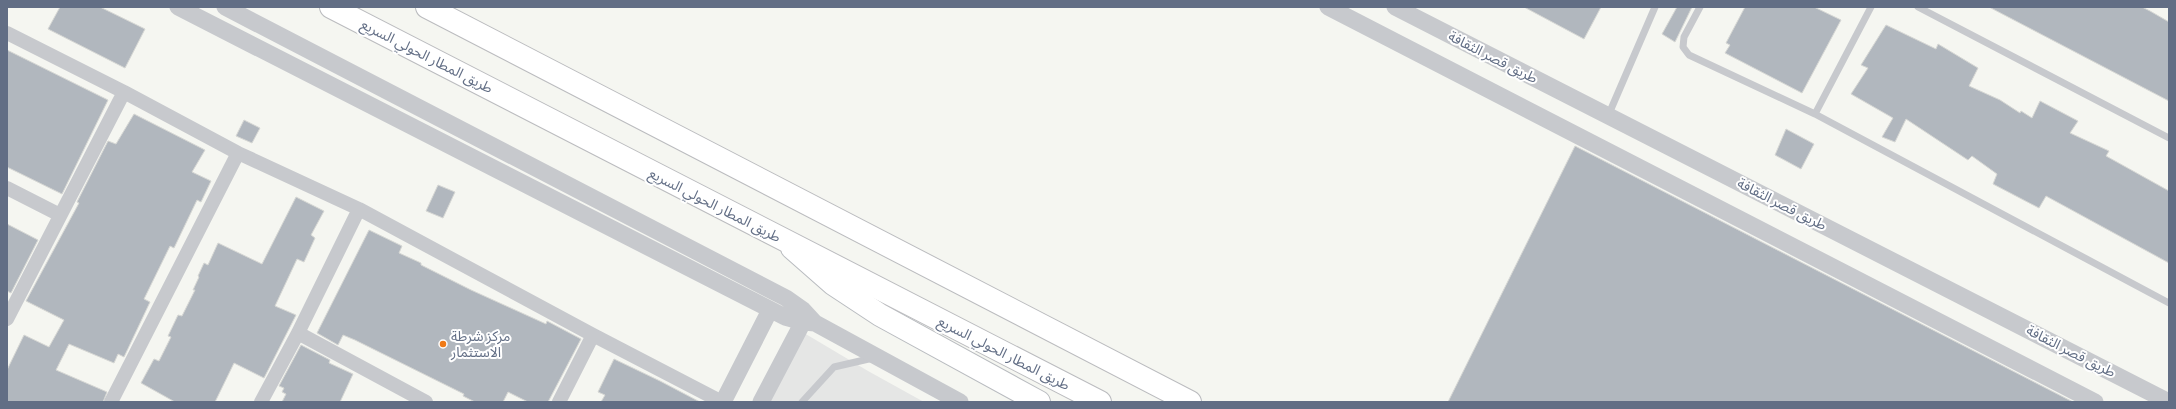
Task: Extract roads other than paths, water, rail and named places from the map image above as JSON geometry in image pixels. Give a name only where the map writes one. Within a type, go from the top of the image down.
[{"type":"main road","name":"طريق المطار الحولي السريع","points":[[331,7],[1100,402]]},
{"type":"main road","points":[[427,7],[1190,402]]},
{"type":"main road","points":[[780,238],[833,284],[880,315],[1039,402]]},
{"type":"street","points":[[178,7],[770,310],[785,317],[809,323],[960,402]]},
{"type":"street","points":[[225,7],[786,298],[810,316],[809,323],[761,402]]},
{"type":"street","points":[[1328,7],[2095,402]]},
{"type":"street","name":"طريق قصر الثقافة","points":[[1395,7],[2169,402]]},
{"type":"street","points":[[7,33],[124,92],[238,153],[359,209],[592,335],[723,402],[770,310]]},
{"type":"street","points":[[7,319],[124,92]]},
{"type":"street","points":[[111,402],[238,153]]},
{"type":"street","points":[[7,188],[60,215]]},
{"type":"street","points":[[261,402],[298,333],[359,209]]},
{"type":"street","points":[[298,333],[426,402]]},
{"type":"street","points":[[559,402],[592,335]]},
{"type":"lane","points":[[1608,116],[1655,7]]},
{"type":"lane","points":[[1700,7],[1684,37],[1683,47],[1688,56],[1816,114],[2169,303]]},
{"type":"lane","points":[[1816,114],[1871,7]]},
{"type":"lane","points":[[1918,7],[2169,138]]},
{"type":"lane","points":[[802,402],[834,367],[875,357]]},
{"type":"place","name":"مركز شرطة الاستثمار","points":[[443,344]]}]
